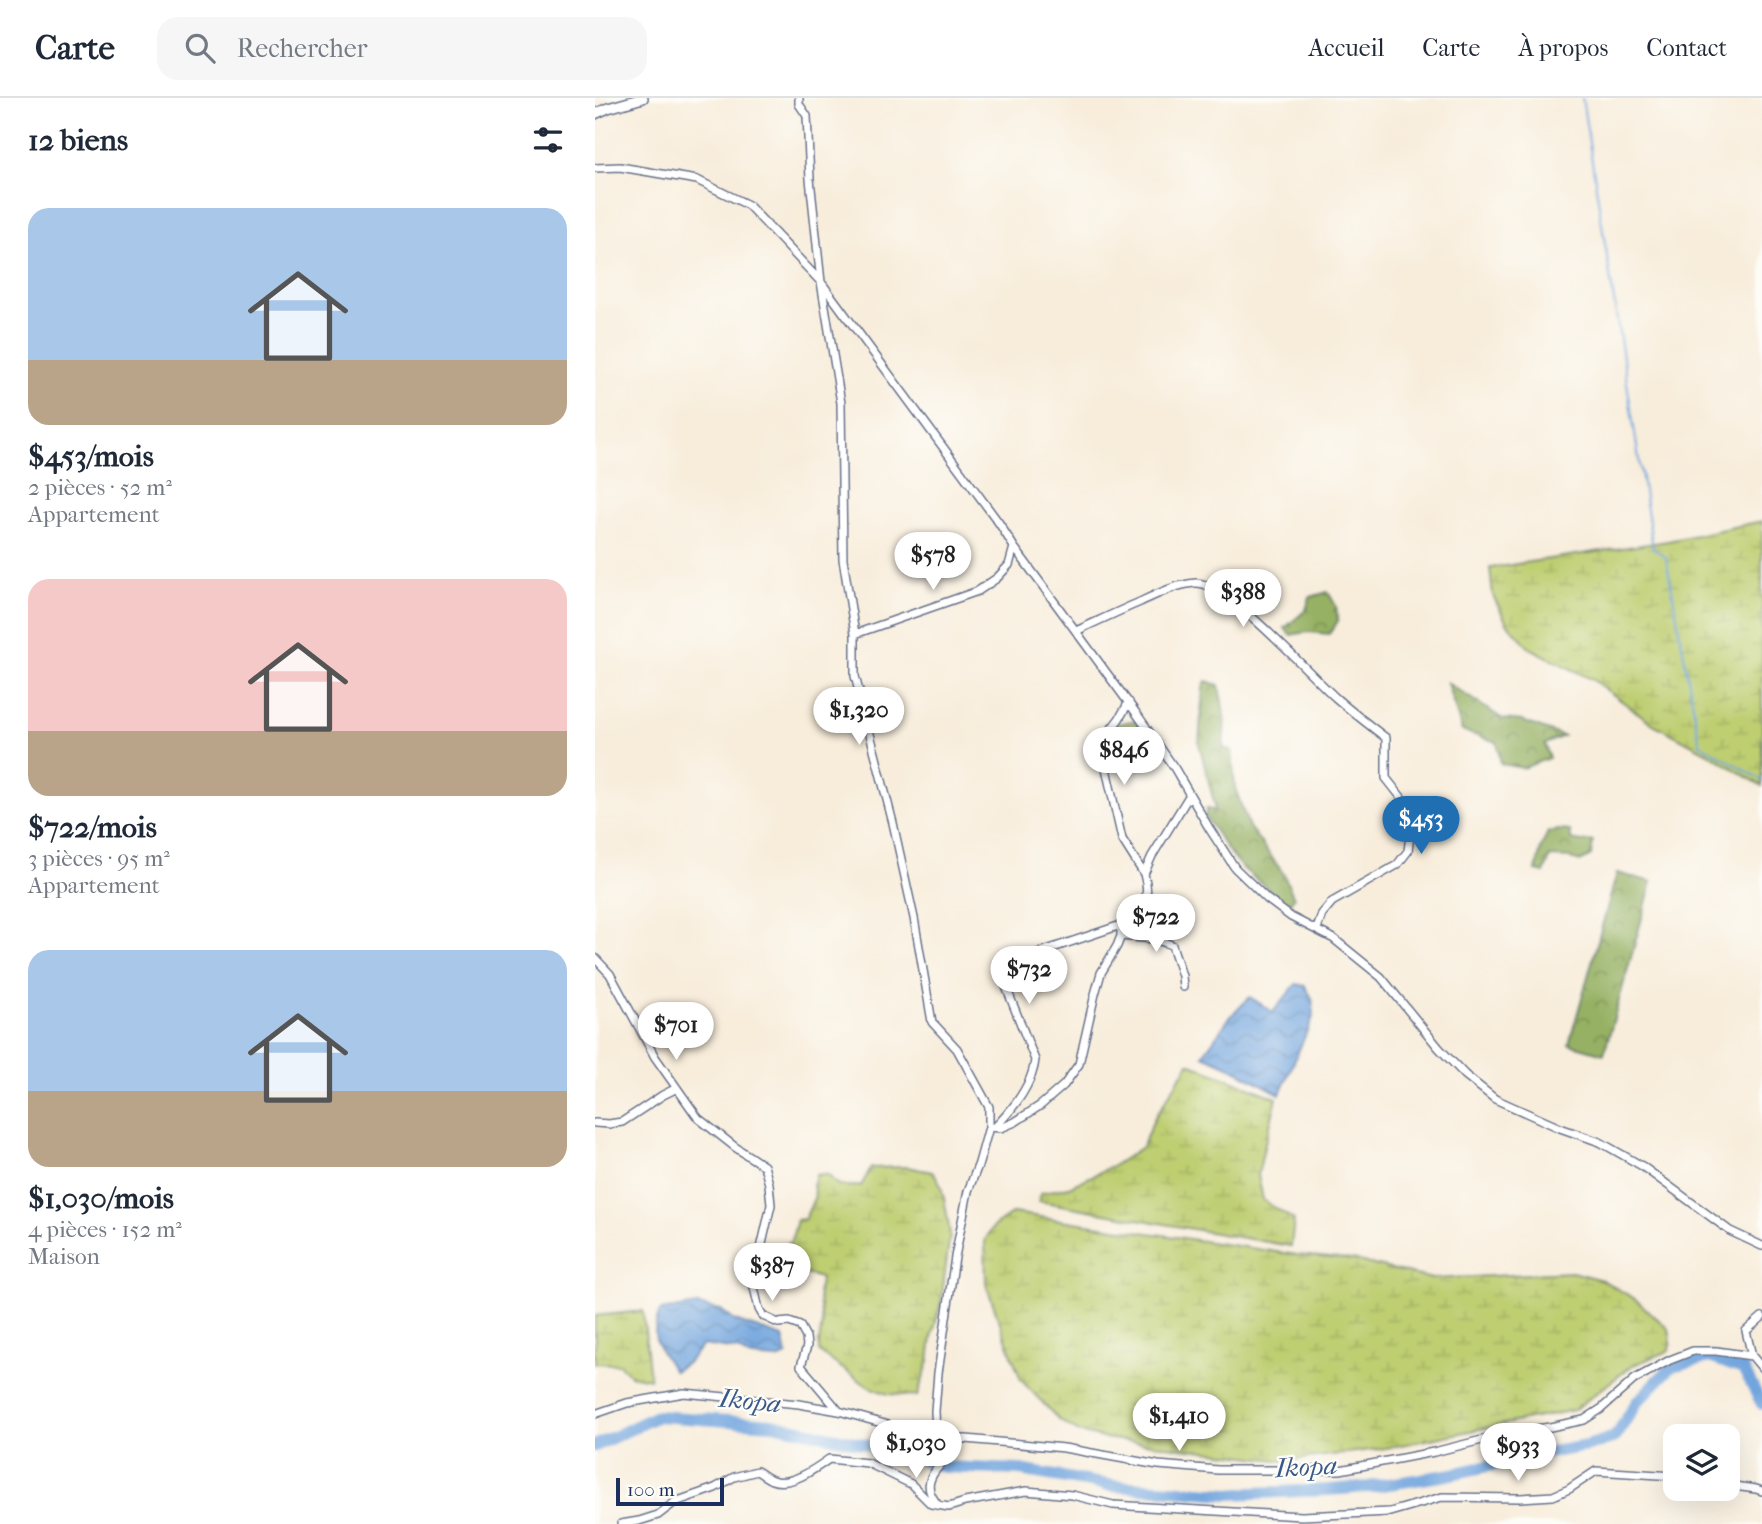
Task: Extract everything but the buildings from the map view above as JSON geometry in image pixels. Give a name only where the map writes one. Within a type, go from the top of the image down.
[{"type":"street","points":[[595,114],[643,98]]},
{"type":"street","points":[[799,98],[799,104],[807,116],[810,179],[821,282],[841,403],[843,559],[855,634],[855,676],[915,918],[932,1022],[957,1049],[989,1107],[992,1127]]},
{"type":"street","points":[[595,168],[620,167],[697,180],[748,205],[821,282],[1129,702],[1175,769],[1189,796],[1235,867],[1267,899],[1291,917],[1334,939],[1381,977],[1439,1048],[1465,1075],[1495,1099],[1560,1128],[1600,1142],[1642,1166],[1730,1231],[1762,1246]]},
{"type":"street","points":[[855,634],[978,591],[997,578],[1009,565],[1014,547]]},
{"type":"street","points":[[1076,631],[1157,594],[1198,583],[1217,590],[1251,617],[1336,698],[1386,738],[1386,778],[1401,797],[1411,828],[1408,852],[1397,865],[1332,902],[1322,914],[1317,929]]},
{"type":"street","points":[[916,1490],[927,1490],[932,1474],[940,1465],[941,1446],[936,1435],[935,1411],[938,1373],[968,1191],[992,1127],[1014,1107],[1033,1072],[1035,1060],[1001,974],[1005,964],[1121,925],[1139,911],[1147,899],[1144,874],[1122,839],[1102,741],[1129,702]]},
{"type":"street","points":[[1144,874],[1189,796]]},
{"type":"street","points":[[992,1127],[1000,1128],[1015,1122],[1041,1105],[1064,1085],[1079,1064],[1101,973],[1117,946],[1121,925]]},
{"type":"street","points":[[1121,936],[1154,939],[1172,945],[1183,987]]},
{"type":"street","points":[[595,958],[610,974],[655,1057],[698,1118],[764,1166],[771,1205],[753,1283],[759,1309],[763,1316],[778,1323],[789,1322],[800,1326],[807,1346],[801,1366],[839,1411]]},
{"type":"street","points":[[595,1123],[622,1122],[677,1088]]},
{"type":"street","points":[[1762,1317],[1745,1331],[1752,1356],[1762,1368]]},
{"type":"street","points":[[595,1414],[684,1392],[839,1411],[907,1430],[924,1427],[949,1439],[1064,1448],[1170,1466],[1218,1470],[1340,1470],[1434,1452],[1514,1432],[1584,1420],[1635,1379],[1693,1351],[1752,1356]]},
{"type":"street","points":[[621,1524],[658,1515],[675,1502],[715,1488],[734,1478],[757,1471],[775,1481],[795,1479],[807,1475],[829,1459],[868,1463],[911,1484],[931,1504],[949,1507],[1026,1491],[1072,1495],[1113,1505],[1303,1516],[1390,1512],[1442,1497],[1553,1496],[1596,1471],[1663,1475]]},
{"type":"street","points":[[929,1486],[932,1498],[938,1505]]},
{"type":"street","points":[[1740,1487],[1762,1491]]},
{"type":"green space","points":[[1762,521],[1762,786],[1653,724],[1593,680],[1530,648],[1507,623],[1493,596],[1490,568],[1668,541]]},
{"type":"green space","points":[[1328,592],[1336,606],[1338,621],[1329,634],[1309,632],[1290,635],[1285,628],[1306,610],[1310,597]]},
{"type":"green space","points":[[1206,681],[1219,685],[1225,720],[1223,748],[1232,751],[1235,788],[1249,827],[1283,873],[1294,898],[1288,905],[1241,867],[1205,816],[1207,808],[1214,811],[1215,806],[1199,744],[1203,688]]},
{"type":"green space","points":[[1447,683],[1503,719],[1522,721],[1563,736],[1545,744],[1549,758],[1523,768],[1501,764],[1497,742],[1462,731]]},
{"type":"green space","points":[[1135,720],[1141,725],[1131,739],[1129,748],[1144,751],[1138,766],[1113,766],[1107,755],[1107,740],[1117,724]]},
{"type":"green space","points":[[1570,831],[1571,840],[1593,841],[1591,856],[1580,862],[1570,858],[1550,857],[1544,873],[1536,871],[1541,847],[1548,832]]},
{"type":"green space","points":[[1617,873],[1652,882],[1604,1054],[1569,1044]]},
{"type":"green space","points":[[1189,1063],[1277,1098],[1258,1175],[1263,1200],[1294,1220],[1291,1246],[1039,1201],[1040,1193],[1069,1187],[1113,1166],[1142,1147],[1154,1119]]},
{"type":"green space","points":[[907,1167],[932,1172],[937,1177],[950,1234],[941,1302],[929,1361],[917,1396],[888,1394],[869,1387],[822,1354],[819,1351],[822,1324],[818,1290],[821,1278],[805,1274],[772,1274],[769,1272],[768,1261],[772,1251],[791,1242],[797,1220],[805,1219],[815,1196],[813,1185],[816,1175],[830,1176],[843,1186],[861,1186],[871,1168]]},
{"type":"green space","points":[[1013,1213],[1297,1255],[1353,1260],[1432,1279],[1572,1272],[1602,1280],[1635,1299],[1669,1329],[1671,1343],[1669,1351],[1633,1365],[1574,1410],[1386,1448],[1285,1461],[1103,1438],[1079,1432],[1059,1420],[1021,1380],[986,1284],[985,1240],[994,1226]]},
{"type":"green space","points":[[643,1311],[650,1379],[630,1375],[619,1364],[595,1363],[595,1316]]},
{"type":"water","points":[[1296,984],[1305,986],[1312,998],[1314,1015],[1280,1094],[1203,1055],[1230,1017],[1250,997],[1273,1012]]},
{"type":"water","points":[[697,1305],[721,1310],[735,1321],[783,1337],[787,1355],[778,1359],[761,1358],[747,1356],[738,1350],[703,1345],[687,1363],[674,1371],[655,1336],[660,1311]]},
{"type":"waterway","points":[[1582,98],[1653,548],[1666,557],[1700,744],[1762,780]]},
{"type":"waterway","name":"Ikopa","points":[[595,1446],[657,1416],[773,1424],[901,1452],[945,1467],[1020,1470],[1114,1486],[1228,1494],[1369,1487],[1447,1475],[1587,1446],[1615,1437],[1637,1402],[1672,1366],[1710,1357],[1743,1369],[1762,1404]]}]
